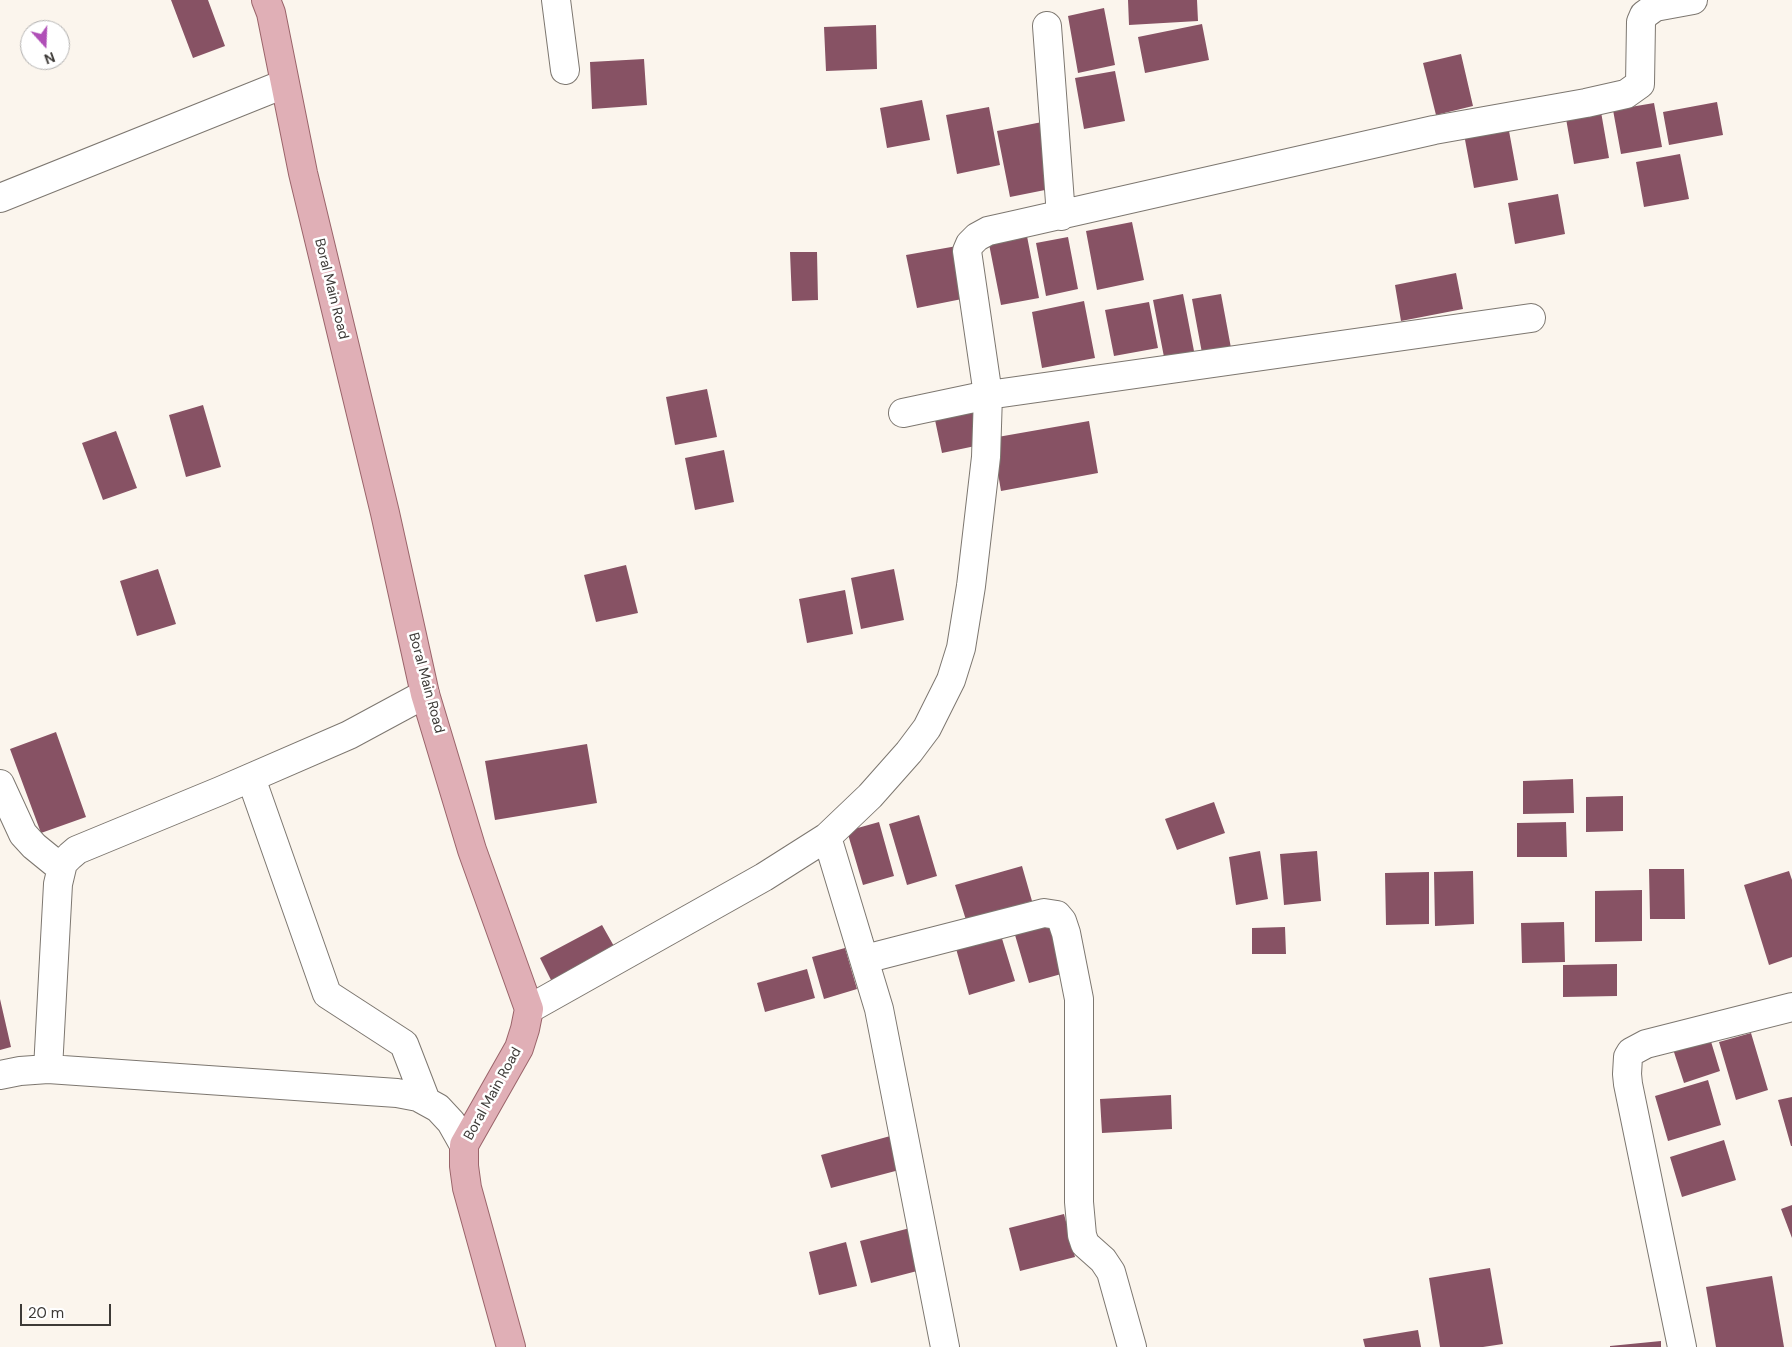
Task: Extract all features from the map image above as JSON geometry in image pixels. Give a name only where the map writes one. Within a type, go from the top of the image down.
[{"type":"main road","name":"Boral Main Road","points":[[266,0],[271,13],[305,182],[386,514],[426,694],[472,850],[529,1009],[519,1048],[464,1145],[467,1188],[511,1347]]},
{"type":"street","points":[[556,0],[565,70]]},
{"type":"street","points":[[529,1009],[764,877],[827,837],[870,796],[910,752],[927,728],[951,680],[961,648],[971,586],[986,457],[988,395],[967,251],[970,244],[977,237],[988,232],[1434,130],[1626,94],[1640,84],[1641,22],[1644,14],[1655,7],[1693,0]]},
{"type":"street","points":[[1047,26],[1061,216]]},
{"type":"street","points":[[0,198],[284,84]]},
{"type":"street","points":[[902,413],[988,395],[1531,318]]},
{"type":"street","points":[[48,1069],[58,884],[63,863],[77,850],[349,735],[426,694]]},
{"type":"street","points":[[251,778],[327,994],[404,1044],[426,1102]]},
{"type":"street","points":[[0,784],[23,834],[34,846],[61,868]]},
{"type":"street","points":[[827,837],[865,958],[879,1010],[945,1347]]},
{"type":"street","points":[[865,958],[1044,912],[1057,915],[1062,921],[1079,998],[1079,1193],[1082,1235],[1086,1244],[1103,1260],[1110,1272],[1132,1347]]},
{"type":"street","points":[[1682,1347],[1628,1084],[1628,1057],[1631,1052],[1646,1044],[1792,1007]]},
{"type":"street","points":[[0,1075],[48,1069],[397,1092],[418,1097],[438,1108],[451,1122],[464,1145]]},
{"type":"building","points":[[171,0],[208,0],[225,46],[193,58]]},
{"type":"building","points":[[1128,0],[1197,0],[1198,21],[1129,25]]},
{"type":"building","points":[[1104,8],[1115,65],[1078,73],[1068,16]]},
{"type":"building","points":[[1202,24],[1209,60],[1145,73],[1138,37]]},
{"type":"building","points":[[876,25],[877,69],[826,71],[824,27]]},
{"type":"building","points":[[1461,54],[1473,106],[1436,115],[1423,63]]},
{"type":"building","points":[[644,59],[647,105],[592,109],[590,62]]},
{"type":"building","points":[[1115,71],[1125,121],[1084,129],[1075,78]]},
{"type":"building","points":[[922,100],[930,140],[887,148],[880,108]]},
{"type":"building","points":[[1717,102],[1723,135],[1669,145],[1663,112]]},
{"type":"building","points":[[1654,103],[1662,147],[1621,154],[1613,110]]},
{"type":"building","points":[[1600,106],[1609,158],[1574,164],[1565,113]]},
{"type":"building","points":[[989,107],[1000,165],[957,174],[946,115]]},
{"type":"building","points":[[1507,120],[1518,180],[1474,188],[1463,129]]},
{"type":"building","points":[[1042,122],[1055,188],[1010,197],[997,131]]},
{"type":"building","points":[[1680,154],[1689,199],[1644,207],[1636,162]]},
{"type":"building","points":[[1558,194],[1565,234],[1515,244],[1508,203]]},
{"type":"building","points":[[1132,222],[1144,280],[1097,290],[1086,231]]},
{"type":"building","points":[[1026,231],[1039,298],[1001,305],[988,239]]},
{"type":"building","points":[[1068,237],[1078,289],[1046,296],[1036,243]]},
{"type":"building","points":[[957,246],[967,298],[917,308],[906,255]]},
{"type":"building","points":[[790,252],[817,252],[818,300],[792,301]]},
{"type":"building","points":[[1456,273],[1463,309],[1401,321],[1395,285]]},
{"type":"building","points":[[1183,294],[1194,351],[1164,357],[1153,300]]},
{"type":"building","points":[[1221,294],[1231,348],[1202,353],[1192,299]]},
{"type":"building","points":[[1084,301],[1095,358],[1042,368],[1032,312]]},
{"type":"building","points":[[1149,302],[1158,348],[1114,356],[1105,310]]},
{"type":"building","points":[[707,389],[717,437],[675,445],[666,397]]},
{"type":"building","points":[[203,405],[221,467],[186,477],[169,415]]},
{"type":"building","points":[[973,412],[980,445],[942,453],[935,420]]},
{"type":"building","points":[[1089,421],[1098,473],[1001,491],[992,438]]},
{"type":"building","points":[[116,431],[137,488],[103,500],[82,443]]},
{"type":"building","points":[[724,450],[734,502],[695,510],[685,458]]},
{"type":"building","points":[[626,565],[638,613],[596,622],[584,575]]},
{"type":"building","points":[[158,569],[176,624],[137,636],[120,581]]},
{"type":"building","points":[[894,569],[904,620],[861,629],[851,578]]},
{"type":"building","points":[[845,590],[853,634],[807,643],[799,599]]},
{"type":"building","points":[[56,732],[86,817],[41,833],[10,749]]},
{"type":"building","points":[[587,744],[597,803],[495,820],[485,761]]},
{"type":"building","points":[[1573,779],[1574,813],[1523,814],[1523,781]]},
{"type":"building","points":[[1623,796],[1623,831],[1586,832],[1586,797]]},
{"type":"building","points":[[1214,802],[1225,833],[1177,850],[1165,819]]},
{"type":"building","points":[[919,815],[937,876],[907,885],[889,824]]},
{"type":"building","points":[[879,822],[894,876],[863,885],[847,831]]},
{"type":"building","points":[[1566,822],[1567,857],[1517,857],[1517,823]]},
{"type":"building","points":[[1260,851],[1268,899],[1236,905],[1229,857]]},
{"type":"building","points":[[1317,851],[1321,901],[1284,905],[1280,854]]},
{"type":"building","points":[[1022,866],[1032,901],[966,920],[955,885]]},
{"type":"building","points":[[1649,869],[1684,869],[1685,919],[1650,919]]},
{"type":"building","points":[[1473,871],[1474,924],[1435,926],[1434,872]]},
{"type":"building","points":[[1789,871],[1792,880],[1792,957],[1769,965],[1744,885]]},
{"type":"building","points":[[1429,872],[1429,924],[1386,925],[1385,873]]},
{"type":"building","points":[[1642,890],[1642,941],[1595,942],[1595,891]]},
{"type":"building","points":[[1058,922],[1072,971],[1029,983],[1015,935]]},
{"type":"building","points":[[1564,922],[1565,962],[1522,963],[1521,923]]},
{"type":"building","points":[[602,925],[615,948],[552,982],[540,958]]},
{"type":"building","points":[[1285,927],[1286,954],[1252,954],[1252,928]]},
{"type":"building","points":[[1000,932],[1015,981],[969,995],[955,945]]},
{"type":"building","points":[[845,948],[857,989],[824,999],[812,957]]},
{"type":"building","points":[[1617,964],[1617,996],[1563,997],[1563,965]]},
{"type":"building","points":[[807,969],[815,998],[765,1012],[757,983]]},
{"type":"building","points":[[0,999],[11,1047],[0,1050]]},
{"type":"building","points":[[1751,1033],[1768,1090],[1736,1100],[1719,1042]]},
{"type":"building","points":[[1709,1035],[1720,1071],[1684,1083],[1672,1046]]},
{"type":"building","points":[[1708,1080],[1721,1125],[1668,1141],[1655,1096]]},
{"type":"building","points":[[1171,1095],[1172,1129],[1102,1133],[1100,1099]]},
{"type":"building","points":[[1792,1097],[1792,1146],[1791,1146],[1778,1100]]},
{"type":"building","points":[[894,1135],[903,1169],[831,1188],[821,1155]]},
{"type":"building","points":[[1724,1140],[1736,1180],[1682,1197],[1670,1157]]},
{"type":"building","points":[[1792,1205],[1792,1238],[1781,1209]]},
{"type":"building","points":[[1064,1214],[1075,1257],[1020,1271],[1009,1228]]},
{"type":"building","points":[[910,1228],[921,1270],[871,1283],[860,1241]]},
{"type":"building","points":[[846,1242],[857,1286],[819,1295],[809,1252]]},
{"type":"building","points":[[1490,1268],[1503,1344],[1483,1347],[1440,1347],[1429,1278]]},
{"type":"building","points":[[1772,1276],[1784,1347],[1716,1347],[1706,1287]]},
{"type":"building","points":[[1418,1330],[1421,1347],[1365,1347],[1363,1339]]},
{"type":"building","points":[[1661,1341],[1661,1347],[1610,1347],[1610,1346]]}]
